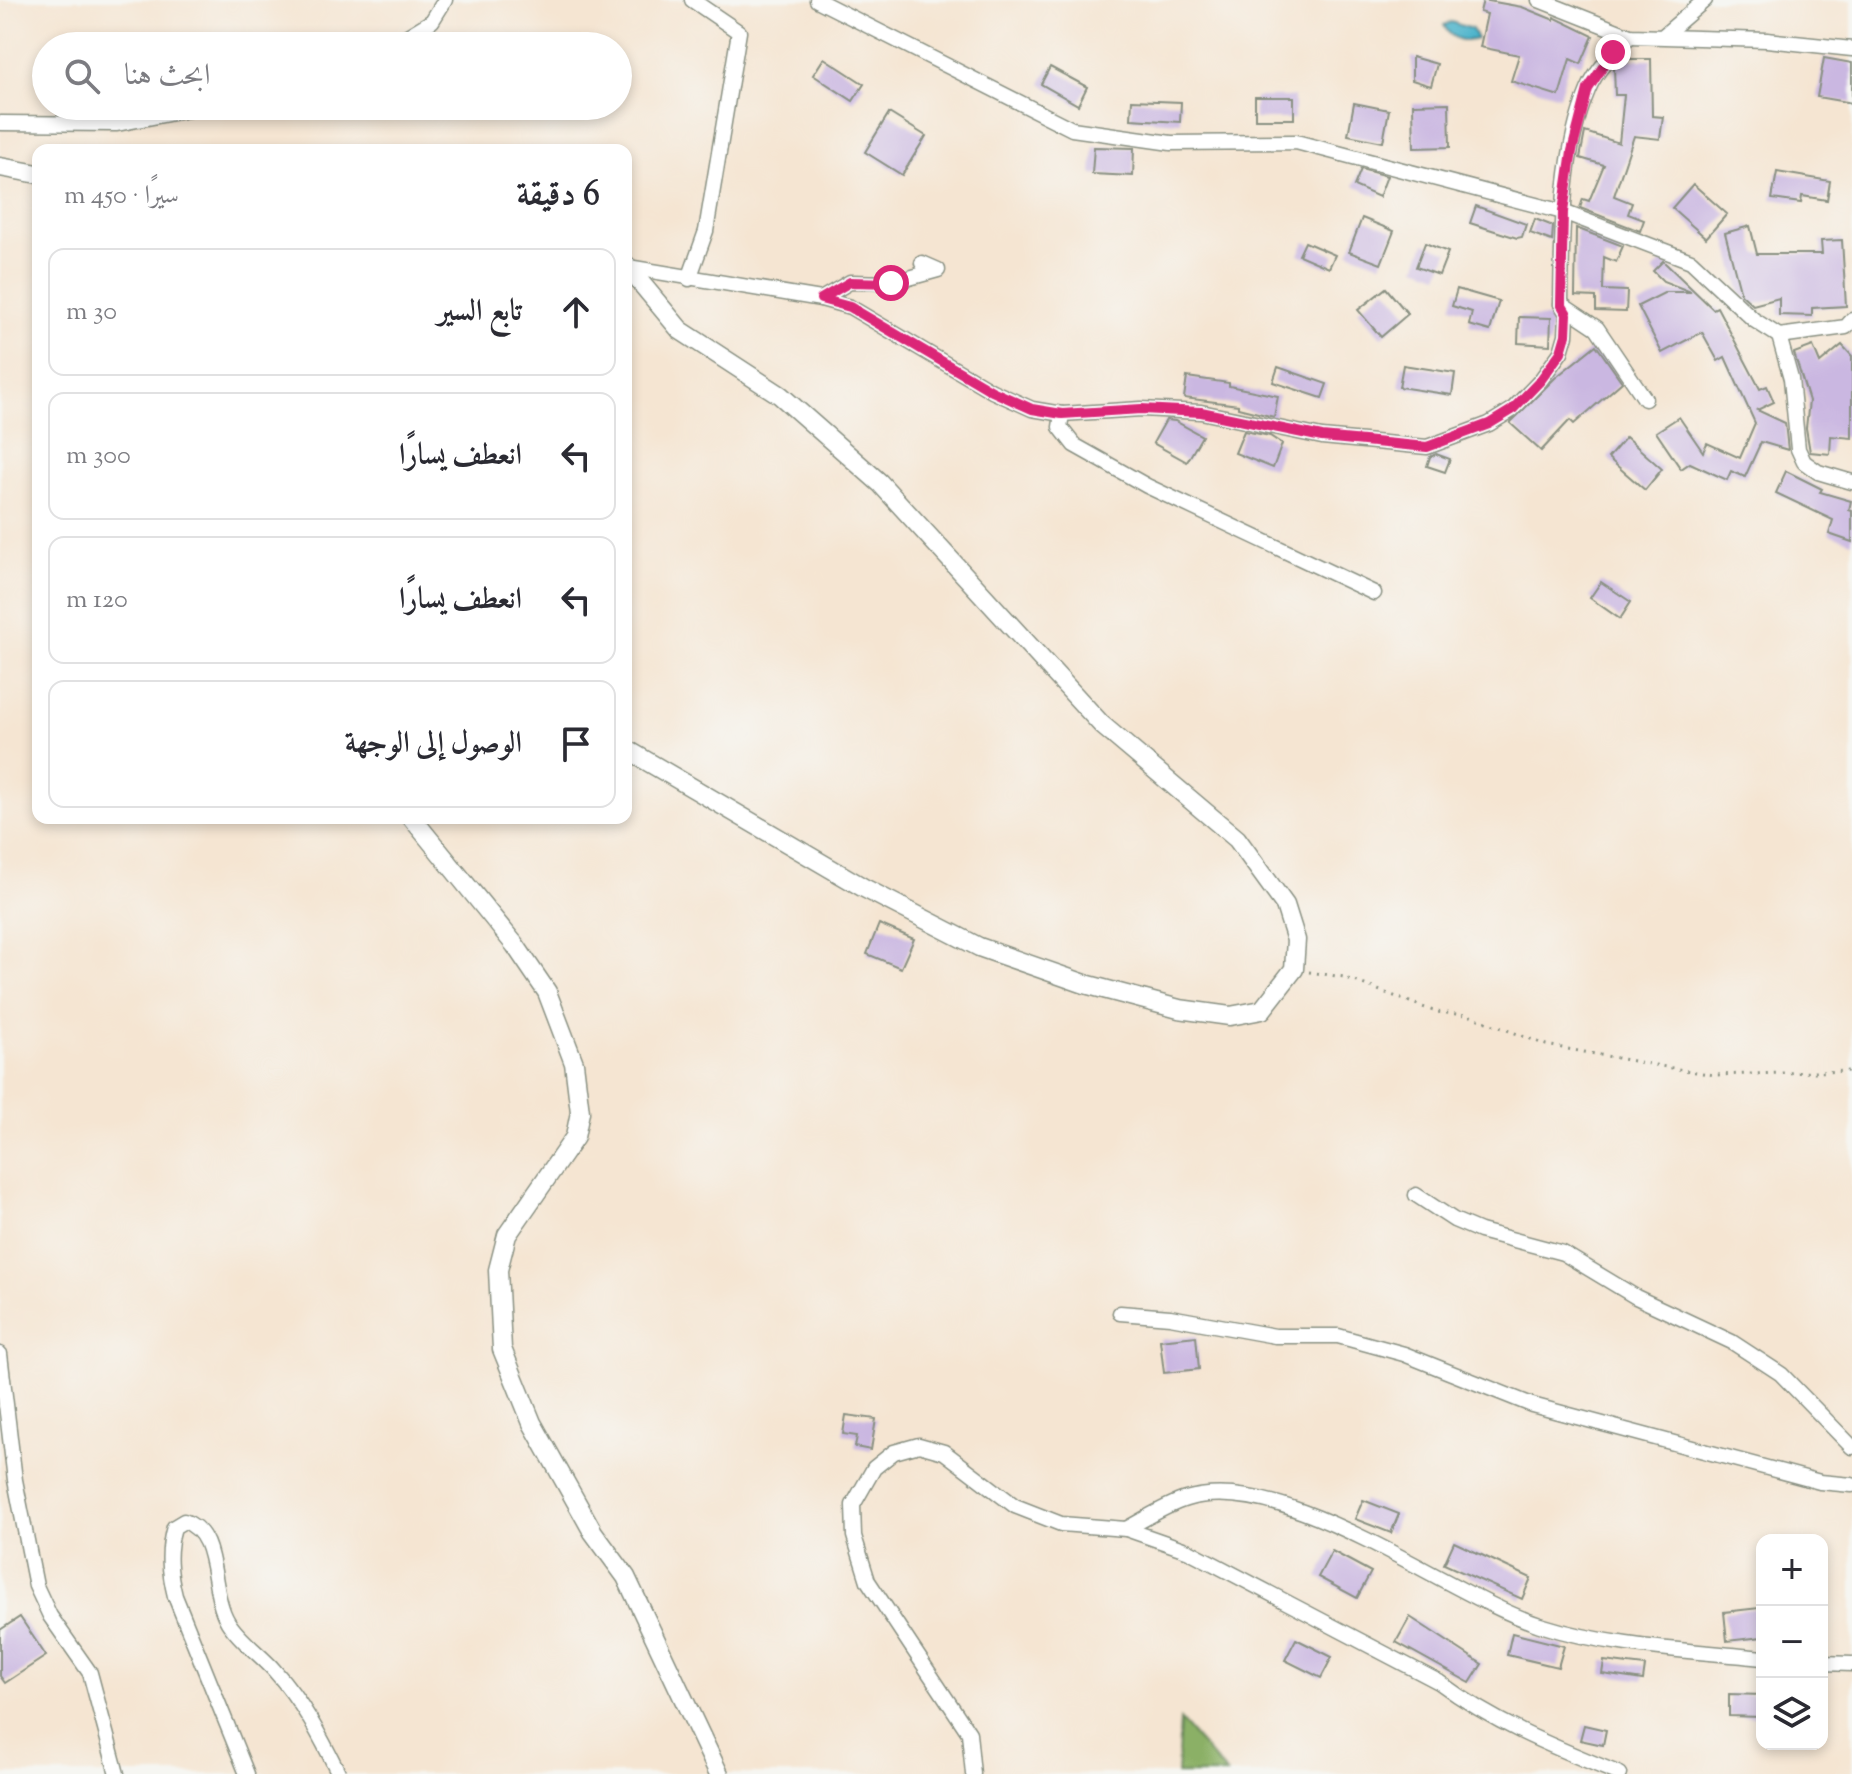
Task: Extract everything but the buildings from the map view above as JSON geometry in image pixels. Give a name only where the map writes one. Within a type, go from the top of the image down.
[{"type":"street","points":[[414,32],[432,21],[445,0]]},
{"type":"street","points":[[689,279],[706,231],[739,32],[692,0]]},
{"type":"street","points":[[817,0],[1072,129],[1171,143],[1296,142],[1563,212],[1691,261],[1754,320],[1779,336],[1850,327]]},
{"type":"street","points":[[1539,0],[1630,36],[1767,40],[1852,49]]},
{"type":"street","points":[[1663,36],[1705,0]]},
{"type":"street","points":[[632,267],[821,299],[850,307],[992,391],[1032,409],[1062,414],[1141,409],[1201,412],[1322,437],[1427,447],[1489,424],[1512,410],[1540,381],[1561,352],[1567,314],[1561,304],[1563,212],[1572,151],[1588,89],[1613,52],[1630,36]]},
{"type":"street","points":[[0,123],[117,124],[137,120]]},
{"type":"street","points":[[0,167],[32,173]]},
{"type":"street","points":[[821,299],[850,282],[891,283],[938,270],[922,263]]},
{"type":"street","points":[[632,272],[680,330],[780,395],[880,483],[1102,725],[1237,839],[1285,905],[1296,940],[1294,969],[1262,1010],[1230,1016],[1179,1009],[1085,984],[979,947],[864,888],[632,753]]},
{"type":"street","points":[[1561,304],[1597,328],[1645,399]]},
{"type":"street","points":[[1779,336],[1791,379],[1798,449],[1804,462],[1818,472],[1852,482]]},
{"type":"street","points":[[1062,414],[1060,427],[1074,445],[1147,486],[1374,593]]},
{"type":"street","points":[[417,824],[515,945],[547,992],[574,1063],[580,1112],[575,1137],[507,1235],[498,1270],[502,1349],[532,1423],[593,1532],[626,1577],[719,1774]]},
{"type":"street","points":[[1416,1195],[1440,1213],[1480,1231],[1563,1253],[1636,1297],[1732,1342],[1781,1374],[1852,1447]]},
{"type":"street","points":[[1120,1313],[1170,1317],[1275,1336],[1338,1336],[1404,1354],[1532,1405],[1805,1478],[1852,1485]]},
{"type":"street","points":[[0,1354],[15,1480],[36,1586],[50,1616],[90,1673],[117,1774]]},
{"type":"street","points":[[973,1774],[969,1733],[868,1581],[854,1536],[853,1505],[874,1468],[894,1452],[919,1445],[944,1452],[1015,1506],[1061,1524],[1126,1529],[1189,1551],[1439,1682],[1475,1709],[1548,1746],[1620,1774]]},
{"type":"street","points":[[1126,1529],[1186,1499],[1223,1494],[1268,1502],[1316,1518],[1392,1551],[1538,1625],[1647,1648],[1756,1657]]},
{"type":"street","points":[[247,1774],[175,1596],[169,1569],[170,1542],[174,1527],[184,1521],[195,1524],[206,1537],[216,1594],[228,1622],[291,1689],[339,1774]]},
{"type":"street","points":[[1828,1663],[1852,1664]]},
{"type":"path","points":[[1294,969],[1344,977],[1436,1012],[1468,1015],[1546,1045],[1666,1067],[1714,1075],[1852,1071]]},
{"type":"green space","points":[[1180,1720],[1227,1774],[1177,1774]]},
{"type":"water","points":[[1451,22],[1472,29],[1477,39],[1453,37],[1444,25]]},
{"type":"route","points":[[891,283],[850,282],[821,299],[850,307],[992,391],[1032,409],[1062,414],[1141,409],[1201,412],[1322,437],[1427,447],[1456,439],[1512,410],[1540,381],[1561,352],[1568,326],[1567,314],[1561,304],[1563,212],[1572,151],[1588,89],[1613,52]]}]
